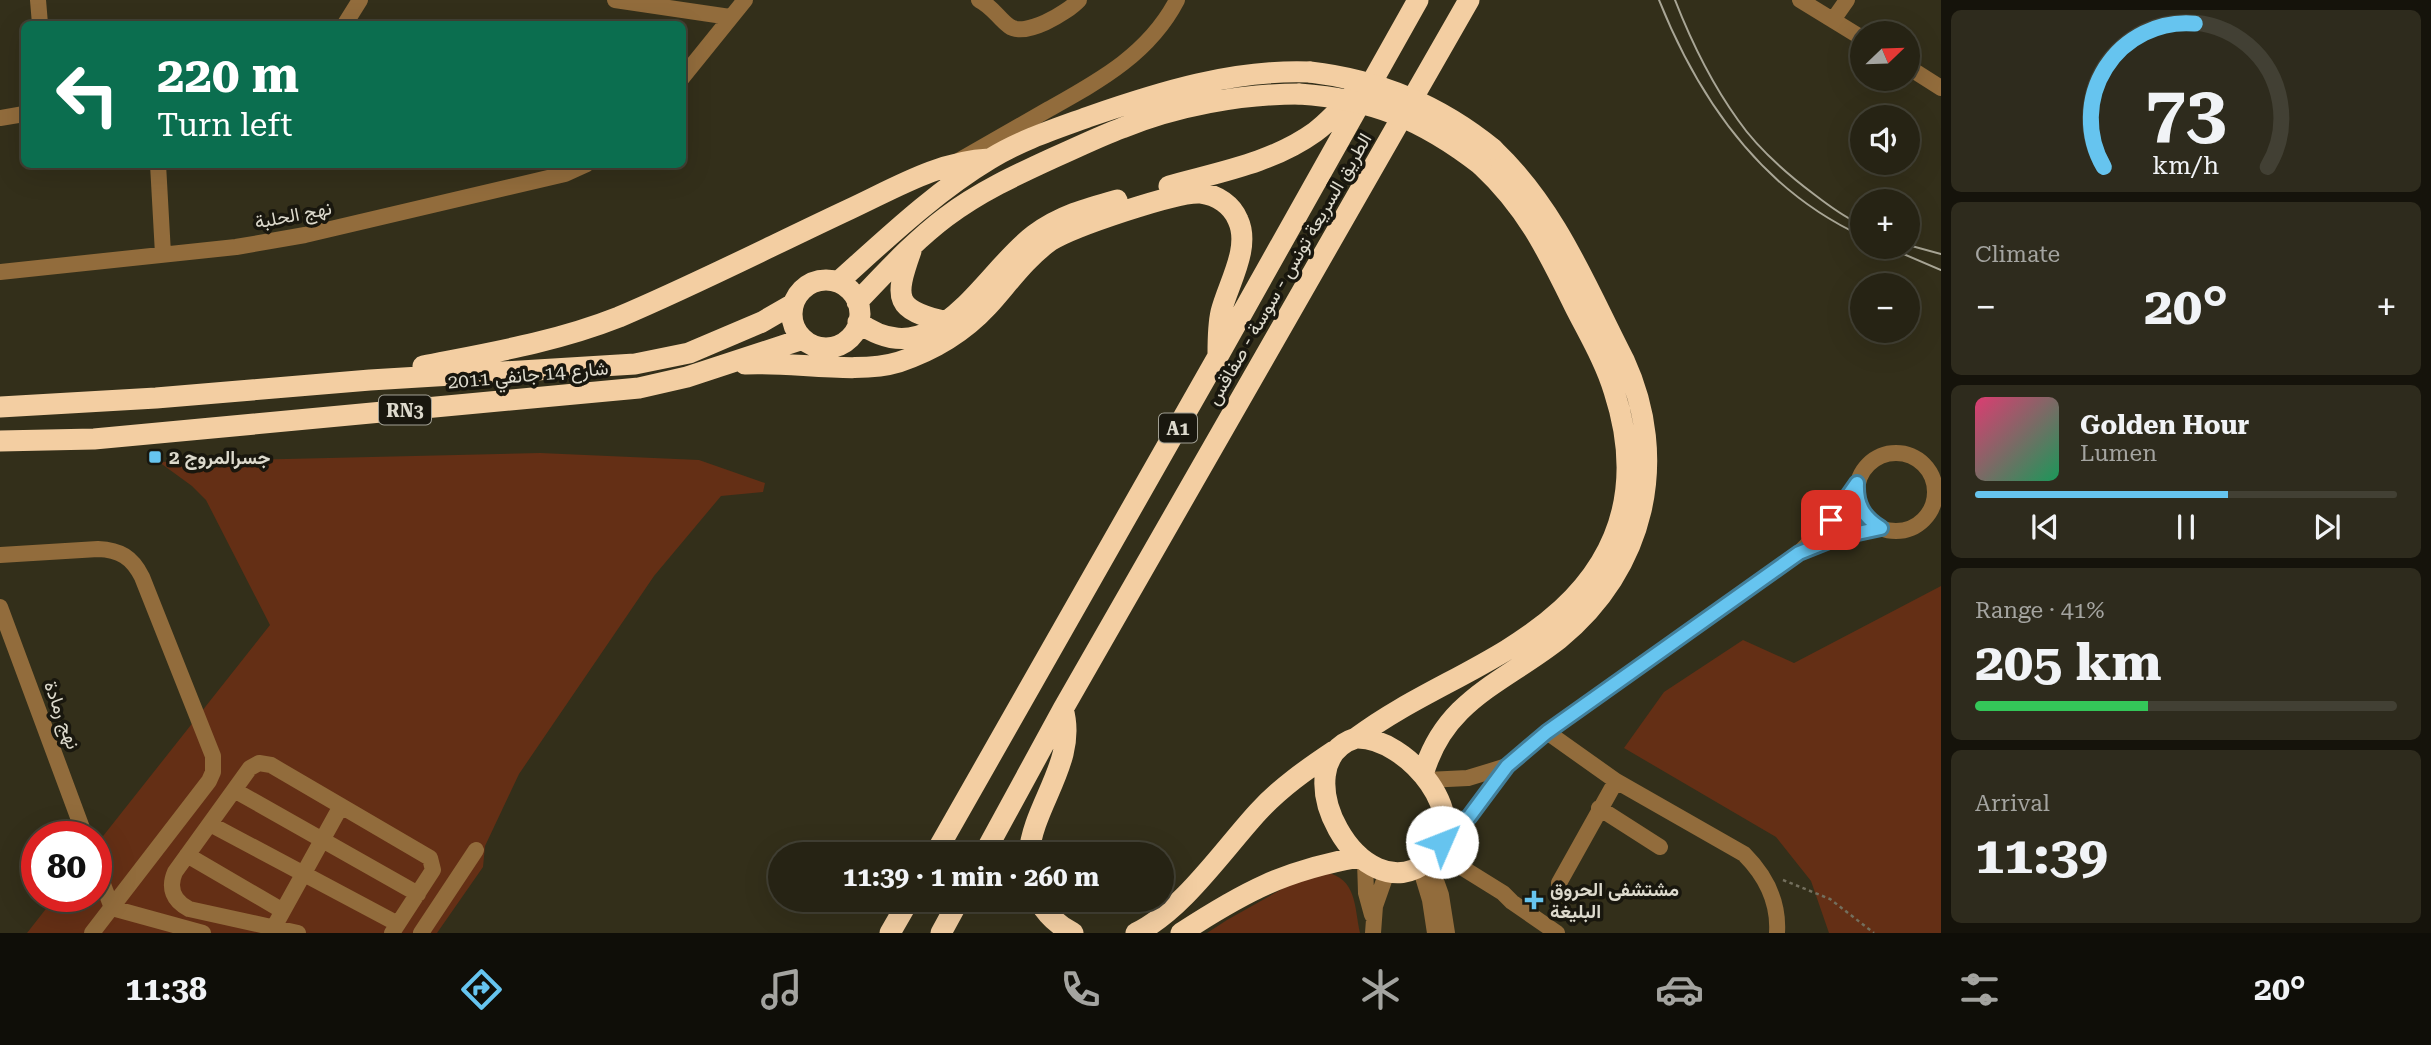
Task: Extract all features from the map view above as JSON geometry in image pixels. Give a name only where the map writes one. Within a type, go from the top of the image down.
[{"type":"highway","name":"الطريق السريعة تونس - سوسة - صفاقس","points":[[942,842],[1418,0]]},
{"type":"highway","name":"الطريق السريعة تونس - سوسة - صفاقس","points":[[991,842],[1063,709],[1469,0]]},
{"type":"highway","points":[[1136,933],[1162,915],[1201,878],[1274,797],[1334,751],[1391,715],[1494,659],[1576,596],[1599,566],[1618,527],[1626,502],[1624,430],[1606,369],[1541,239],[1487,157],[1458,122],[1419,100],[1377,85],[1333,75],[1310,72],[1241,75],[1157,95],[1054,129],[989,159],[936,198],[838,282],[853,293],[858,312],[879,335],[902,338],[924,334],[947,322],[970,302],[1020,247],[1045,227],[1086,208],[1252,163],[1283,151],[1333,117],[1380,65]]},
{"type":"highway","name":"شارع 14 جانفي 2011","points":[[0,441],[93,439],[615,390],[662,383],[803,339],[812,344],[831,347],[848,339],[858,312],[913,244],[992,187],[1121,128],[1170,113],[1213,104],[1299,94],[1351,100],[1388,110],[1487,157]]},
{"type":"highway","points":[[1425,778],[1433,746],[1460,709],[1558,639],[1595,603],[1615,575],[1631,545],[1644,501],[1647,480],[1644,419],[1633,379],[1624,360],[1553,221],[1524,181],[1487,157]]},
{"type":"highway","points":[[370,380],[588,328],[722,270],[914,179],[955,163],[989,159]]},
{"type":"highway","points":[[719,367],[758,363],[870,366],[898,362],[961,331],[986,308],[1028,260],[1053,240],[1086,223],[1193,193],[1215,196],[1225,202],[1238,219],[1241,230],[1240,252],[1220,321],[1217,358]]},
{"type":"highway","points":[[913,244],[900,283],[904,302],[915,313],[947,322]]},
{"type":"highway","name":"شارع 14 جانفي 2011","points":[[0,407],[156,398],[370,380],[611,366],[659,360],[689,352],[752,327],[793,304],[806,286],[816,281],[838,282]]},
{"type":"highway","points":[[793,304],[793,323],[803,339]]},
{"type":"highway","points":[[1031,842],[1065,746],[1063,709]]},
{"type":"highway","points":[[1334,751],[1326,767],[1328,803],[1338,829],[1363,859],[1376,869],[1387,873],[1410,872],[1429,860],[1445,831],[1443,808],[1425,778],[1404,757],[1382,743],[1356,738]]},
{"type":"highway","points":[[1181,933],[1228,902],[1266,883],[1308,868],[1363,859]]},
{"type":"highway","points":[[890,933],[902,912]]},
{"type":"highway","points":[[941,933],[952,912]]},
{"type":"highway","points":[[1046,912],[1073,933]]},
{"type":"street","points":[[38,0],[40,21]]},
{"type":"street","points":[[347,21],[360,0]]},
{"type":"street","points":[[615,0],[730,17]]},
{"type":"street","points":[[686,73],[745,0]]},
{"type":"street","points":[[979,0],[994,9],[1007,26],[1019,31],[1031,29],[1062,13],[1079,0]]},
{"type":"street","points":[[955,163],[1111,73],[1146,44],[1177,0]]},
{"type":"street","points":[[1800,0],[1850,31]]},
{"type":"street","points":[[1833,20],[1847,0]]},
{"type":"street","points":[[1920,75],[1941,88]]},
{"type":"street","points":[[0,118],[21,114]]},
{"type":"street","points":[[158,168],[163,254]]},
{"type":"street","name":"نهج الحلبة","points":[[0,272],[236,247],[305,235],[566,169]]},
{"type":"street","points":[[1445,831],[1469,817],[1507,766],[1547,732],[1799,553],[1831,520],[1857,483],[1861,472],[1878,456],[1902,453],[1923,463],[1935,487],[1934,500],[1920,523],[1895,531],[1881,528],[1869,521],[1861,510],[1857,483]]},
{"type":"street","points":[[1799,553],[1839,537],[1881,528]]},
{"type":"street","points":[[0,555],[112,550],[129,557],[142,577],[213,756],[213,772],[209,781],[112,908],[203,933]]},
{"type":"street","name":"نهج رمادة","points":[[0,607],[79,821]]},
{"type":"street","points":[[1547,732],[1616,781],[1744,854],[1760,872],[1775,905],[1777,933]]},
{"type":"street","points":[[210,824],[303,874],[395,929],[433,870],[430,858],[263,762],[254,764],[187,855],[173,878],[172,891],[178,902],[189,909],[298,933]]},
{"type":"street","points":[[1425,778],[1468,778],[1507,766]]},
{"type":"street","points":[[1559,883],[1616,781]]},
{"type":"street","points":[[234,790],[418,894]]},
{"type":"street","points":[[274,927],[341,806]]},
{"type":"street","points":[[1599,808],[1660,847]]},
{"type":"street","points":[[421,933],[476,850]]},
{"type":"street","points":[[187,855],[283,911]]},
{"type":"street","points":[[1363,859],[1366,893],[1373,925]]},
{"type":"street","points":[[1429,860],[1499,901],[1512,902],[1557,933]]},
{"type":"street","points":[[1429,860],[1430,900],[1435,933]]},
{"type":"street","points":[[1429,860],[1441,895],[1447,933]]},
{"type":"street","points":[[1373,925],[1378,894],[1387,873]]},
{"type":"street","points":[[180,927],[189,909]]},
{"type":"street","points":[[92,933],[109,912]]},
{"type":"path","points":[[1760,872],[1830,899],[1874,933]]},
{"type":"shaded area","points":[[540,453],[699,460],[765,483],[763,492],[721,496],[654,576],[519,774],[485,846],[483,867],[437,933],[27,933],[43,912],[112,912],[112,825],[270,625],[206,500],[159,462]]},
{"type":"shaded area","points":[[1941,586],[1941,933],[1829,933],[1811,881],[1776,837],[1624,748],[1664,692],[1743,640],[1794,663]]},
{"type":"shaded area","points":[[1325,872],[1335,875],[1349,887],[1355,903],[1360,933],[1207,933],[1307,875]]},
{"type":"tram line","points":[[1659,0],[1694,73],[1738,138],[1764,167],[1794,194],[1826,217],[1850,230]]},
{"type":"tram line","points":[[1675,0],[1711,77],[1746,131],[1794,178],[1850,219]]},
{"type":"tram line","points":[[1920,248],[1941,254]]},
{"type":"tram line","points":[[1915,259],[1941,270]]},
{"type":"place","name":"جسرالمروج 2","points":[[155,457]]},
{"type":"place","name":"مشتشفى الحروق البليغة","points":[[1534,900]]},
{"type":"route","points":[[1442,842],[1445,831],[1469,817],[1507,766],[1547,732],[1799,553],[1839,537],[1881,528],[1869,521],[1861,510],[1857,483],[1831,520]]}]
